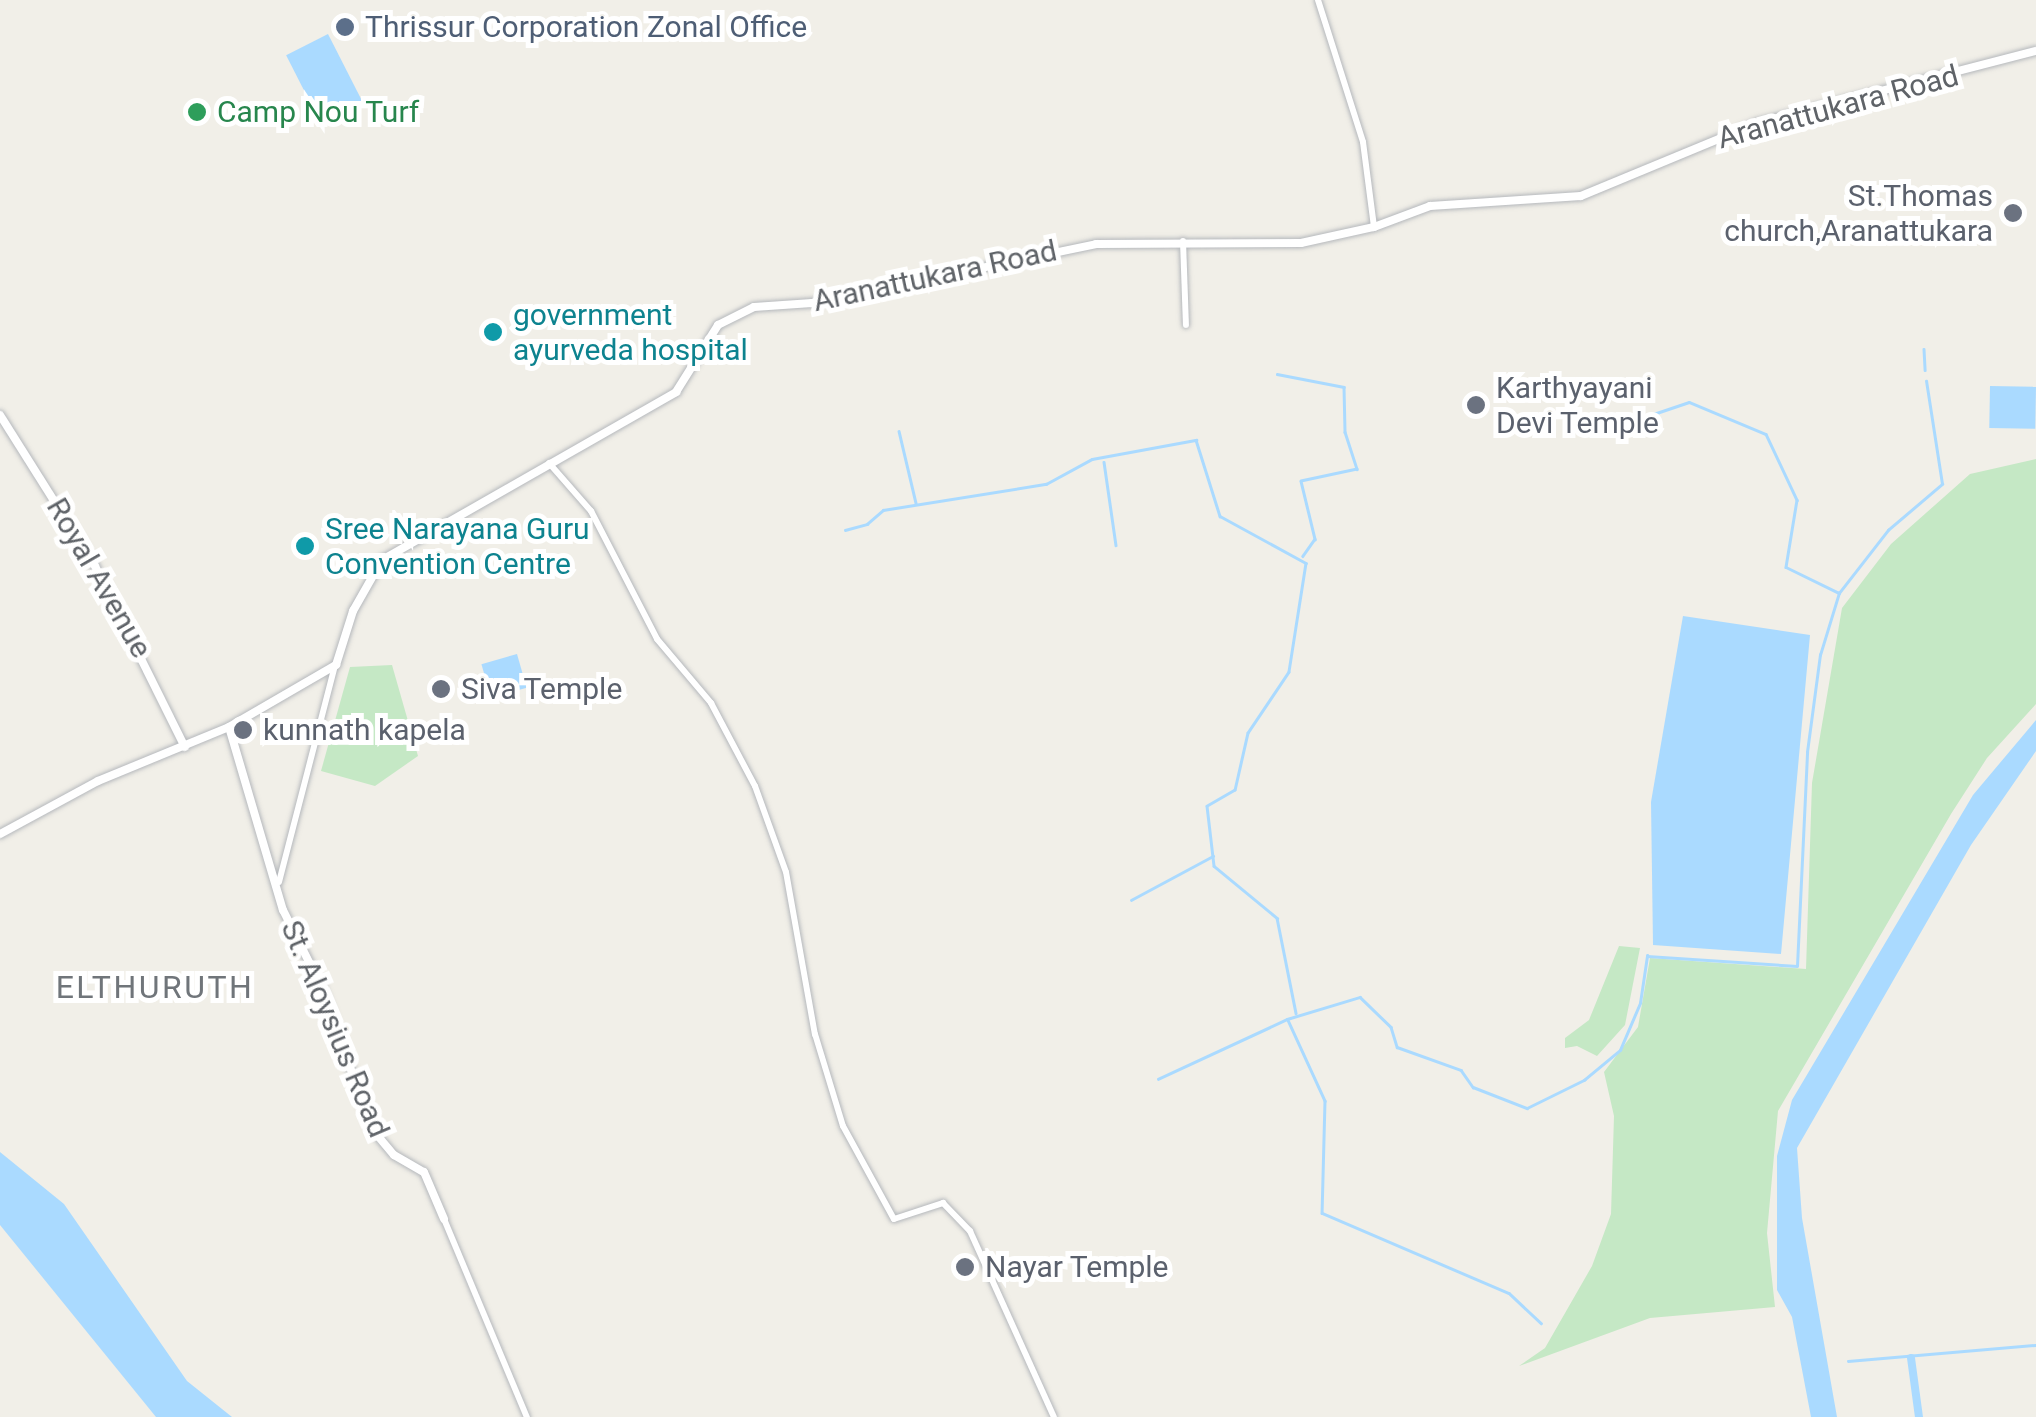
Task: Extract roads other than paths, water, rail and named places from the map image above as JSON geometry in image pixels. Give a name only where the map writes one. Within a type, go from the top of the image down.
[{"type":"main road","name":"Aranattukara Road","points":[[336,665],[353,611],[382,560],[676,392],[718,324],[754,307],[836,299],[1096,244],[1183,240],[1266,246],[1374,228],[1430,206],[1542,201],[1598,192],[1757,123],[2036,51]]},
{"type":"main road","name":"Royal Avenue","points":[[0,415],[95,566],[186,747]]},
{"type":"main road","points":[[0,834],[98,782],[229,727],[336,665]]},
{"type":"main road","name":"St. Aloysius Road","points":[[229,727],[279,882],[283,910],[322,988],[372,1129],[394,1156],[424,1172],[444,1219]]},
{"type":"street","points":[[1318,0],[1363,142],[1374,228]]},
{"type":"street","points":[[1183,240],[1186,325]]},
{"type":"street","points":[[548,462],[591,511],[657,639],[710,703],[755,786],[804,948],[815,1034],[843,1126],[894,1219],[943,1202],[970,1232],[1054,1417]]},
{"type":"street","points":[[279,882],[336,665]]},
{"type":"street","name":"St. Aloysius Road","points":[[444,1219],[527,1417]]},
{"type":"water","points":[[328,34],[363,102],[321,123],[286,55]]},
{"type":"water","points":[[1990,386],[2036,387],[2035,429],[1989,428]]},
{"type":"water","points":[[1683,616],[1810,635],[1781,954],[1653,945],[1651,802]]},
{"type":"water","points":[[517,654],[527,688],[491,698],[481,664]]},
{"type":"water","points":[[2036,720],[2036,751],[1971,845],[1797,1148],[1802,1218],[1837,1417],[1811,1417],[1792,1317],[1777,1290],[1777,1156],[1792,1100],[1973,795]]},
{"type":"water","points":[[0,1152],[64,1204],[187,1381],[232,1417],[156,1417],[0,1225]]},
{"type":"waterway","points":[[1924,349],[1925,370]]},
{"type":"waterway","points":[[1277,374],[1344,387],[1345,432],[1357,469],[1301,481],[1315,539],[1303,556]]},
{"type":"waterway","points":[[1158,1079],[1287,1019],[1360,997],[1391,1027],[1397,1047],[1461,1070],[1473,1087],[1527,1108],[1584,1080],[1620,1050],[1640,1003],[1647,956],[1797,966],[1807,752],[1820,655],[1839,593],[1888,530],[1942,484],[1926,381]]},
{"type":"waterway","points":[[1567,427],[1609,429],[1689,402],[1766,434],[1797,500],[1786,567],[1839,593]]},
{"type":"waterway","points":[[899,431],[916,503]]},
{"type":"waterway","points":[[845,530],[867,524],[883,510],[1046,484],[1092,459],[1196,440],[1220,516],[1306,563],[1289,672],[1248,733],[1235,790],[1207,806],[1214,866],[1277,918],[1296,1013]]},
{"type":"waterway","points":[[1104,462],[1116,545]]},
{"type":"waterway","points":[[1131,900],[1213,856]]},
{"type":"waterway","points":[[1288,1020],[1325,1101],[1322,1213],[1509,1293],[1541,1323]]},
{"type":"waterway","points":[[1848,1361],[2036,1345]]},
{"type":"waterway","points":[[1911,1358],[1919,1417]]},
{"type":"place","name":"Thrissur Corporation Zonal Office","points":[[345,27]]},
{"type":"place","name":"Camp Nou Turf","points":[[197,112]]},
{"type":"place","name":"St.Thomas church,Aranattukara","points":[[2013,213]]},
{"type":"place","name":"government ayurveda hospital","points":[[493,332]]},
{"type":"place","name":"Karthyayani Devi Temple","points":[[1476,405]]},
{"type":"place","name":"Sree Narayana Guru Convention Centre","points":[[305,546]]},
{"type":"place","name":"Siva Temple","points":[[441,689]]},
{"type":"place","name":"kunnath kapela","points":[[243,730]]},
{"type":"place","name":"Nayar Temple","points":[[965,1267]]},
{"type":"district","name":"ELTHURUTH","points":[[155,987]]}]
